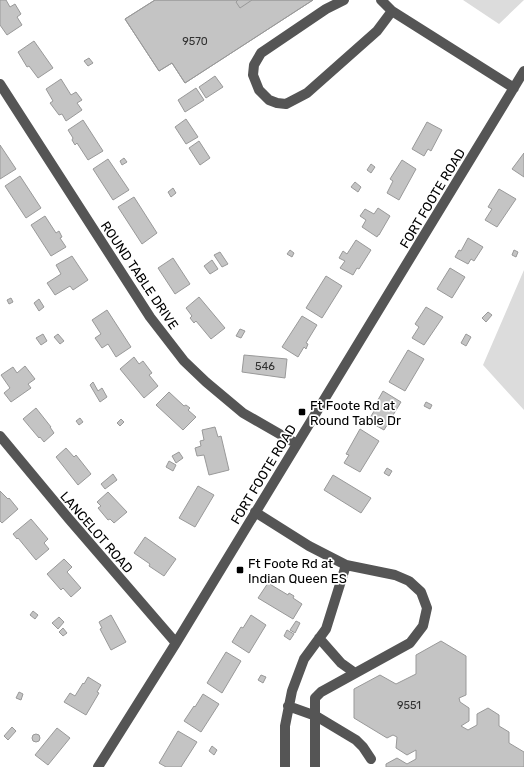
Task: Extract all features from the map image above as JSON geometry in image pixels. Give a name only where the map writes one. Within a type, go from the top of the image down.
[{"type":"street","points":[[344,0],[326,9],[261,52],[254,65],[253,75],[260,90],[269,100],[276,103],[286,104],[307,93],[377,31],[392,11]]},
{"type":"street","points":[[381,0],[392,11],[514,88]]},
{"type":"street","name":"FORT FOOTE ROAD","points":[[98,767],[176,643],[524,71]]},
{"type":"street","name":"ROUND TABLE DRIVE","points":[[0,84],[150,317],[184,361],[206,382],[243,413],[297,444]]},
{"type":"street","name":"LANCELOT ROAD","points":[[0,436],[176,643]]},
{"type":"street","points":[[255,512],[310,546],[346,565],[395,575],[409,581],[421,592],[427,608],[423,626],[410,643],[321,692],[314,698],[316,716],[315,767]]},
{"type":"street","points":[[286,767],[285,726],[288,706],[296,676],[304,659],[326,629],[346,565]]},
{"type":"street","points":[[319,638],[341,663],[355,673]]},
{"type":"street","points":[[288,706],[316,716],[356,740],[363,746],[371,759]]},
{"type":"shaded area","points":[[463,0],[524,0],[499,24]]},
{"type":"shaded area","points":[[524,270],[524,410],[483,365]]},
{"type":"building","points":[[0,0],[6,0],[10,7],[15,4],[21,14],[17,17],[22,25],[7,35],[0,25]]},
{"type":"building","points":[[155,0],[238,0],[236,2],[240,8],[252,0],[313,0],[185,83],[172,63],[159,71],[125,19]]},
{"type":"building","points":[[155,0],[313,0],[185,83],[172,63],[159,71],[125,19]]},
{"type":"building","points":[[34,41],[53,68],[38,78],[29,66],[27,67],[18,52]]},
{"type":"building","points":[[89,58],[93,63],[88,66],[84,61]]},
{"type":"building","points":[[215,76],[223,87],[206,98],[199,87]]},
{"type":"building","points":[[61,79],[71,95],[76,92],[82,100],[77,103],[82,110],[66,121],[62,114],[59,115],[50,103],[53,101],[46,89]]},
{"type":"building","points":[[196,88],[204,100],[185,112],[178,100]]},
{"type":"building","points":[[186,119],[198,137],[186,144],[175,127]]},
{"type":"building","points":[[83,120],[103,151],[88,160],[77,143],[75,145],[68,130]]},
{"type":"building","points":[[427,122],[442,130],[431,151],[428,149],[424,156],[412,149]]},
{"type":"building","points":[[199,141],[210,158],[200,165],[189,148]]},
{"type":"building","points":[[0,145],[16,169],[0,179]]},
{"type":"building","points":[[524,153],[524,177],[512,169]]},
{"type":"building","points":[[124,158],[127,162],[122,165],[120,161]]},
{"type":"building","points":[[108,159],[129,190],[113,200],[93,169]]},
{"type":"building","points":[[402,160],[416,169],[399,200],[387,193],[393,181],[390,179]]},
{"type":"building","points":[[371,164],[375,167],[371,173],[367,170]]},
{"type":"building","points":[[20,176],[41,208],[26,218],[5,186]]},
{"type":"building","points":[[355,182],[361,187],[358,192],[351,187]]},
{"type":"building","points":[[173,188],[176,193],[171,197],[168,192]]},
{"type":"building","points":[[499,189],[516,199],[497,227],[485,220],[492,209],[488,207]]},
{"type":"building","points":[[134,197],[157,233],[142,244],[118,207]]},
{"type":"building","points":[[378,208],[390,216],[377,237],[362,227],[366,220],[360,216],[365,209],[374,214]]},
{"type":"building","points":[[45,216],[56,233],[59,231],[62,237],[60,238],[66,247],[51,256],[31,225]]},
{"type":"building","points":[[468,238],[483,247],[474,261],[471,259],[468,264],[455,257],[459,250],[461,251]]},
{"type":"building","points":[[356,240],[371,250],[359,269],[357,268],[353,275],[340,268],[345,261],[339,258],[343,251],[347,254]]},
{"type":"building","points":[[290,250],[294,253],[292,257],[287,254]]},
{"type":"building","points":[[514,250],[518,252],[516,257],[512,255]]},
{"type":"building","points":[[220,252],[228,264],[222,267],[214,255]]},
{"type":"building","points":[[72,256],[88,280],[73,290],[70,286],[55,295],[47,283],[61,274],[56,265]]},
{"type":"building","points":[[173,258],[190,284],[175,294],[158,268]]},
{"type":"building","points":[[212,260],[218,269],[210,274],[204,266]]},
{"type":"building","points":[[450,268],[465,277],[452,298],[437,289]]},
{"type":"building","points":[[326,276],[342,286],[322,318],[306,308]]},
{"type":"building","points":[[199,297],[225,328],[211,339],[196,321],[194,323],[190,318],[192,316],[186,308]]},
{"type":"building","points":[[11,298],[13,302],[9,304],[7,300]]},
{"type":"building","points":[[39,299],[44,307],[39,311],[34,303]]},
{"type":"building","points":[[426,307],[443,317],[424,345],[412,338],[419,327],[415,324]]},
{"type":"building","points":[[107,310],[131,347],[116,357],[108,344],[102,348],[95,338],[101,334],[92,320]]},
{"type":"building","points":[[488,312],[492,315],[486,322],[482,318]]},
{"type":"building","points":[[302,316],[317,325],[306,343],[308,344],[306,349],[304,347],[298,357],[282,347]]},
{"type":"building","points":[[240,329],[245,331],[241,338],[236,336]]},
{"type":"building","points":[[43,334],[47,341],[41,345],[36,338]]},
{"type":"building","points":[[58,334],[64,341],[60,344],[54,337]]},
{"type":"building","points":[[466,334],[471,337],[466,346],[461,343]]},
{"type":"building","points":[[408,350],[424,359],[405,391],[389,382]]},
{"type":"building","points":[[244,355],[287,359],[285,378],[242,372]]},
{"type":"building","points":[[134,357],[139,364],[143,361],[152,373],[149,375],[158,386],[144,398],[120,369]]},
{"type":"building","points":[[25,366],[35,379],[28,384],[31,388],[11,402],[4,393],[10,388],[1,375],[13,367],[17,373]]},
{"type":"building","points":[[93,382],[98,391],[102,388],[107,397],[100,402],[90,385]]},
{"type":"building","points":[[383,391],[401,402],[384,430],[368,421],[376,408],[374,407]]},
{"type":"building","points":[[169,392],[184,406],[186,405],[190,408],[188,410],[196,417],[183,430],[156,405]]},
{"type":"building","points":[[426,402],[432,405],[430,409],[424,406]]},
{"type":"building","points":[[36,408],[54,433],[44,442],[23,419]]},
{"type":"building","points":[[80,418],[83,422],[79,425],[76,421]]},
{"type":"building","points":[[121,419],[124,422],[120,426],[117,423]]},
{"type":"building","points":[[215,427],[218,437],[221,436],[229,470],[209,475],[204,455],[197,456],[195,448],[201,446],[200,441],[204,440],[202,430]]},
{"type":"building","points":[[360,429],[379,441],[360,472],[344,463],[349,455],[346,454]]},
{"type":"building","points":[[66,448],[74,457],[76,455],[91,474],[78,485],[56,457]]},
{"type":"building","points":[[179,452],[183,458],[176,463],[172,456]]},
{"type":"building","points":[[169,461],[176,465],[173,471],[166,467]]},
{"type":"building","points":[[387,468],[392,471],[389,476],[384,473]]},
{"type":"building","points":[[113,474],[117,480],[105,489],[101,484]]},
{"type":"building","points":[[333,475],[371,498],[361,513],[324,490]]},
{"type":"building","points":[[198,486],[214,495],[195,527],[179,518]]},
{"type":"building","points":[[0,491],[8,499],[9,498],[18,509],[2,523],[0,521]]},
{"type":"building","points":[[108,492],[127,512],[114,523],[110,519],[108,520],[98,508],[101,506],[97,502]]},
{"type":"building","points":[[31,519],[48,539],[44,543],[49,549],[36,560],[13,534]]},
{"type":"building","points":[[145,537],[176,559],[164,576],[134,553]]},
{"type":"building","points":[[64,559],[72,567],[67,572],[81,588],[71,597],[63,588],[61,590],[47,574]]},
{"type":"building","points":[[268,583],[288,595],[289,593],[294,596],[293,598],[302,604],[293,619],[258,598]]},
{"type":"building","points":[[33,611],[38,615],[35,619],[30,615]]},
{"type":"building","points":[[111,615],[126,642],[111,650],[100,629],[102,628],[99,622]]},
{"type":"building","points":[[251,615],[266,625],[249,653],[232,642],[241,627],[243,628]]},
{"type":"building","points":[[59,617],[64,622],[58,629],[52,623]]},
{"type":"building","points":[[296,621],[300,623],[295,633],[290,630]]},
{"type":"building","points":[[63,628],[67,633],[63,636],[59,632]]},
{"type":"building","points":[[287,630],[294,634],[290,640],[284,636]]},
{"type":"building","points":[[441,641],[466,656],[466,695],[459,698],[460,702],[469,708],[469,721],[461,726],[468,730],[477,725],[477,714],[488,708],[499,715],[499,726],[509,732],[509,743],[524,752],[524,767],[386,767],[386,764],[397,758],[407,764],[416,759],[416,750],[407,755],[396,748],[397,737],[393,735],[387,738],[354,718],[354,689],[380,675],[396,684],[416,674],[416,655]]},
{"type":"building","points":[[226,652],[241,661],[222,693],[207,683]]},
{"type":"building","points":[[261,675],[266,677],[263,683],[258,680]]},
{"type":"building","points":[[88,677],[101,685],[97,692],[99,693],[86,715],[64,702],[70,693],[75,696]]},
{"type":"building","points":[[19,692],[23,694],[21,700],[16,698]]},
{"type":"building","points":[[203,694],[219,704],[201,732],[184,721]]},
{"type":"building","points":[[12,727],[16,731],[8,740],[4,736]]},
{"type":"building","points":[[57,728],[70,738],[48,765],[35,755]]},
{"type":"building","points":[[178,731],[197,742],[181,767],[166,767],[159,763]]},
{"type":"building","points":[[36,734],[39,735],[39,741],[36,742],[33,741],[32,738],[33,735]]},
{"type":"building","points":[[212,746],[217,750],[214,755],[209,751]]},
{"type":"place","name":"Ft Foote Rd at Round Table Dr","points":[[302,412]]},
{"type":"place","name":"Ft Foote Rd at Indian Queen ES","points":[[240,570]]}]
